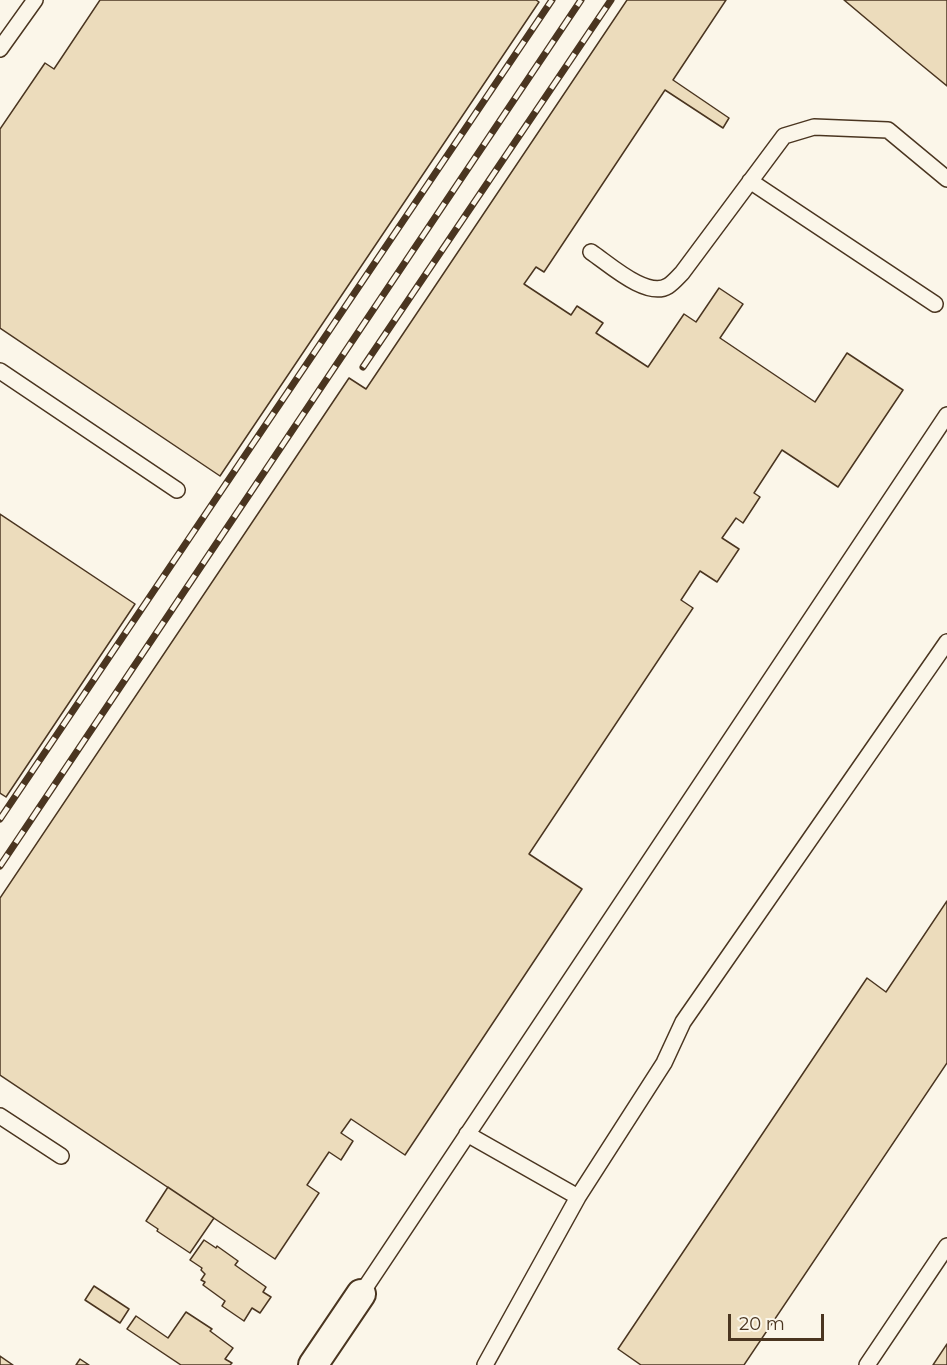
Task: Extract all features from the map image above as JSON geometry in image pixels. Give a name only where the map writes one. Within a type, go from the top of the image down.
[{"type":"street","points":[[313,1365],[361,1294]]},
{"type":"lane","points":[[0,49],[35,0]]},
{"type":"lane","points":[[591,252],[644,288],[656,290],[668,286],[682,273],[784,136],[814,127],[888,130],[947,178]]},
{"type":"lane","points":[[750,181],[935,304]]},
{"type":"lane","points":[[0,371],[177,490]]},
{"type":"lane","points":[[361,1294],[947,415]]},
{"type":"lane","points":[[485,1365],[578,1197],[664,1064],[683,1022],[947,642]]},
{"type":"lane","points":[[0,1116],[61,1156]]},
{"type":"lane","points":[[467,1134],[578,1197]]},
{"type":"lane","points":[[867,1365],[947,1246]]},
{"type":"building","points":[[100,0],[536,0],[539,2],[220,476],[0,328],[0,129],[45,63],[54,69]]},
{"type":"building","points":[[627,0],[726,0],[673,80],[729,118],[723,128],[665,90],[544,272],[536,267],[524,284],[571,315],[577,306],[603,323],[596,333],[648,367],[684,314],[696,322],[719,288],[743,304],[720,338],[815,402],[847,353],[903,390],[838,487],[782,450],[754,493],[760,497],[743,523],[736,518],[722,538],[739,549],[717,582],[700,571],[681,600],[693,608],[529,854],[582,889],[405,1155],[351,1119],[341,1133],[353,1141],[341,1160],[329,1152],[307,1185],[319,1193],[275,1259],[0,1075],[0,898],[349,378],[366,389]]},
{"type":"building","points":[[844,0],[947,0],[947,86],[913,58]]},
{"type":"building","points":[[0,514],[135,604],[6,797],[0,793]]},
{"type":"building","points":[[947,901],[947,1063],[744,1365],[641,1365],[618,1349],[867,978],[886,992]]},
{"type":"building","points":[[168,1187],[214,1218],[190,1253],[146,1221]]},
{"type":"building","points":[[204,1240],[238,1261],[235,1265],[266,1287],[263,1292],[271,1297],[260,1313],[252,1308],[244,1321],[222,1306],[225,1301],[203,1285],[205,1282],[201,1280],[205,1274],[202,1268],[190,1260]]},
{"type":"building","points":[[94,1286],[129,1309],[120,1323],[85,1300]]},
{"type":"building","points":[[186,1312],[212,1329],[210,1331],[233,1348],[225,1359],[232,1363],[230,1365],[181,1365],[127,1329],[136,1316],[168,1338]]},
{"type":"building","points":[[947,1344],[947,1365],[933,1365]]},
{"type":"building","points":[[0,1356],[13,1365],[0,1365]]},
{"type":"building","points":[[80,1359],[89,1365],[76,1365]]},
{"type":"railway","points":[[0,819],[552,0]]},
{"type":"railway","points":[[0,866],[581,0]]},
{"type":"railway","points":[[363,367],[611,0]]}]
